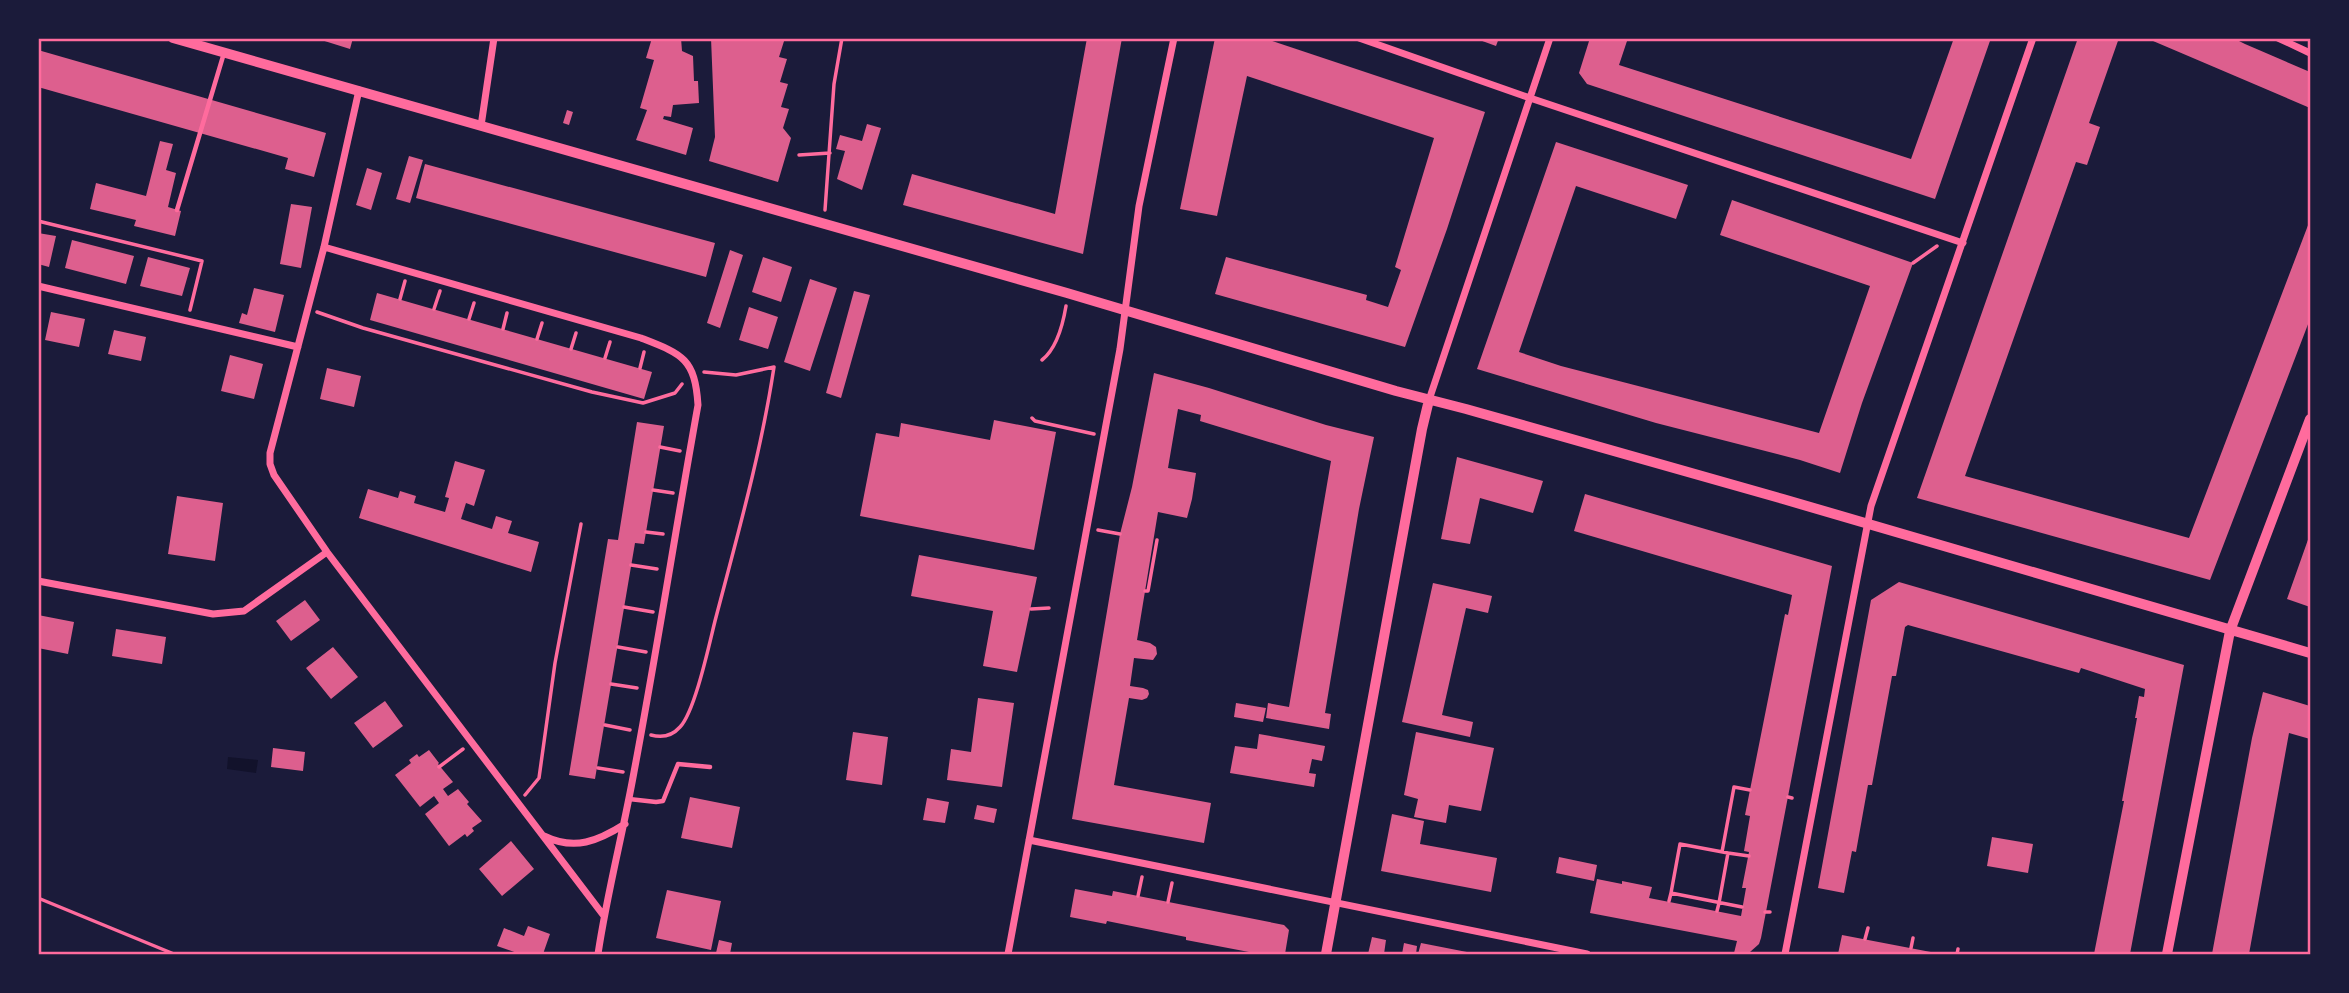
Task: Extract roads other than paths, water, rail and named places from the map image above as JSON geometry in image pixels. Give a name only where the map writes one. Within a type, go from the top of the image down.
[{"type":"street","points":[[173,38],[202,42],[225,52],[2311,653]]},
{"type":"street","points":[[481,126],[494,38]]},
{"type":"street","points":[[1008,954],[1104,436],[1122,333],[1139,206],[1174,38]]},
{"type":"street","points":[[1359,38],[1964,243]]},
{"type":"street","points":[[1326,954],[1429,400],[1550,38]]},
{"type":"street","points":[[1785,954],[1871,506],[2034,38]]},
{"type":"street","points":[[2278,38],[2311,53]]},
{"type":"street","points":[[359,90],[324,247],[271,453],[274,475],[327,552],[604,916]]},
{"type":"street","points":[[324,247],[641,338],[669,349],[689,363],[697,383],[698,405],[642,732],[598,954]]},
{"type":"street","points":[[38,286],[298,347]]},
{"type":"street","points":[[2167,954],[2230,631],[2311,419]]},
{"type":"street","points":[[38,581],[214,614],[244,611],[327,552]]},
{"type":"street","points":[[540,834],[567,845],[599,839],[625,824]]},
{"type":"street","points":[[1029,839],[1587,954]]},
{"type":"lane","points":[[177,210],[225,52]]},
{"type":"lane","points":[[629,799],[663,801],[678,764],[709,766]]}]
